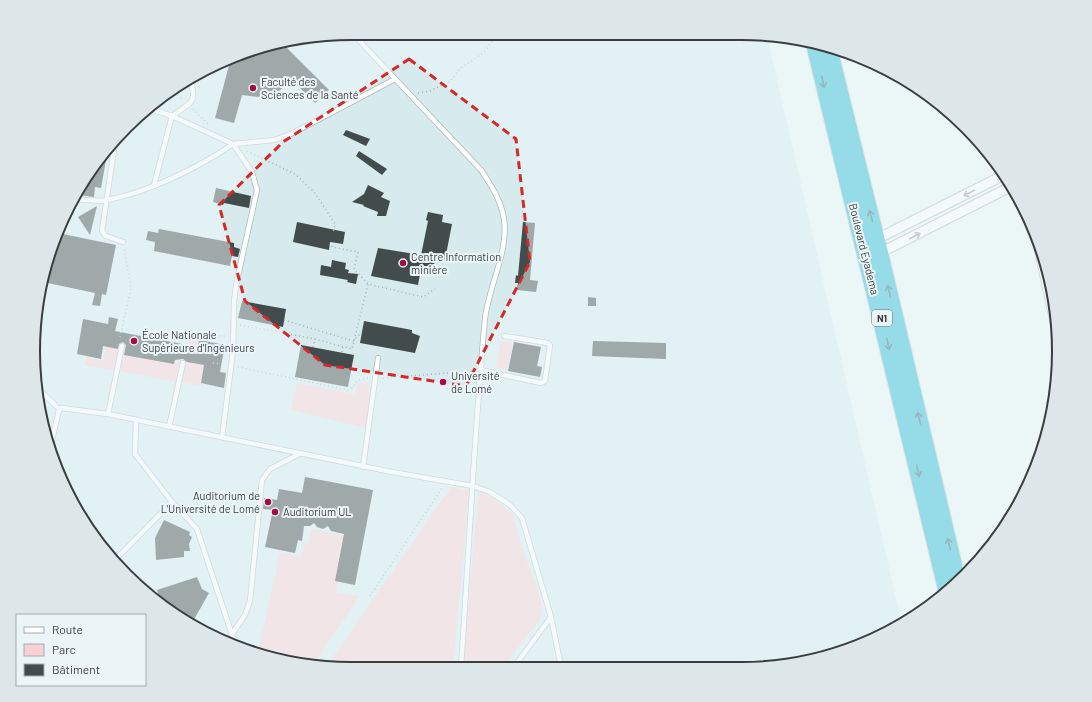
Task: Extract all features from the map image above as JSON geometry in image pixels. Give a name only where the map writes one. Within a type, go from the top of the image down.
[{"type":"highway","name":"Boulevard Eyadema","points":[[816,50],[872,249]]},
{"type":"highway","name":"Boulevard Eyadema","points":[[830,54],[872,249]]},
{"type":"highway","name":"N1","points":[[872,249],[954,578]]},
{"type":"street","points":[[872,249],[1000,177]]},
{"type":"street","points":[[872,249],[1006,189]]},
{"type":"lane","points":[[359,40],[481,170],[497,195],[504,219],[503,241],[486,312],[476,409],[473,486],[461,662]]},
{"type":"lane","points":[[80,199],[106,200],[154,186],[214,157],[233,144],[274,140],[293,133],[395,79]]},
{"type":"lane","points":[[154,186],[172,116],[192,102],[194,97],[191,84]]},
{"type":"lane","points":[[154,110],[172,116],[233,144],[252,172],[257,190],[236,285],[232,365],[222,438]]},
{"type":"lane","points":[[114,150],[106,200],[103,234],[123,242]]},
{"type":"lane","points":[[480,370],[541,383],[545,381],[550,345],[548,343],[504,336]]},
{"type":"lane","points":[[108,414],[122,346]]},
{"type":"lane","points":[[363,467],[378,358]]},
{"type":"lane","points":[[169,427],[183,363]]},
{"type":"lane","points":[[43,392],[59,408],[108,414],[363,467],[473,486],[490,492],[503,500],[522,518],[551,617],[560,662]]},
{"type":"lane","points":[[53,436],[59,408]]},
{"type":"lane","points":[[136,420],[135,454],[172,502],[197,529],[233,639]]},
{"type":"lane","points":[[232,634],[245,615],[250,601],[262,480],[270,469],[301,453]]},
{"type":"lane","points":[[118,557],[172,502]]},
{"type":"lane","points":[[518,662],[551,617]]},
{"type":"path","points":[[410,94],[430,91],[450,82],[461,68],[483,52],[493,40]]},
{"type":"path","points":[[176,93],[214,129]]},
{"type":"path","points":[[233,144],[295,174],[315,193],[335,224],[333,234]]},
{"type":"path","points":[[120,337],[131,288],[123,242]]},
{"type":"path","points":[[333,242],[332,246],[358,252],[354,268],[368,284],[423,297],[435,289]]},
{"type":"path","points":[[234,324],[315,339],[343,345],[352,349],[368,284]]},
{"type":"path","points":[[284,320],[353,341]]},
{"type":"path","points":[[353,341],[362,332]]},
{"type":"path","points":[[189,353],[198,351],[200,336],[233,336]]},
{"type":"path","points":[[313,347],[315,339]]},
{"type":"path","points":[[342,352],[343,345]]},
{"type":"path","points":[[212,363],[232,365],[348,390],[352,388],[358,380],[480,370]]},
{"type":"path","points":[[370,596],[446,482]]},
{"type":"highlighted area","points":[[409,59],[516,139],[530,262],[466,386],[325,365],[245,301],[219,205],[283,142]]},
{"type":"shaded area","name":"Université de Lomé","points":[[741,40],[768,42],[900,618],[879,630],[841,645],[802,656],[761,661],[351,662],[310,659],[271,651],[232,638],[213,630],[178,610],[131,571],[92,524],[72,489],[64,470],[46,412],[40,351],[46,290],[64,232],[72,213],[92,178],[131,131],[178,92],[213,72],[251,57],[290,46],[331,41]]},
{"type":"green space","points":[[190,335],[198,337],[196,350],[188,348]]},
{"type":"green space","points":[[501,341],[513,343],[507,370],[496,367]]},
{"type":"green space","points":[[107,342],[108,346],[119,349],[115,371],[84,365],[86,357],[103,361]]},
{"type":"green space","points":[[123,344],[125,345],[124,354],[177,364],[179,356],[182,356],[177,382],[119,371]]},
{"type":"green space","points":[[206,360],[202,386],[181,382],[185,361],[195,363]]},
{"type":"green space","points":[[359,382],[369,383],[371,387],[366,428],[291,410],[297,383],[355,394]]},
{"type":"green space","points":[[451,487],[469,491],[453,662],[330,661]]},
{"type":"green space","points":[[479,492],[486,493],[513,514],[522,548],[542,602],[541,618],[507,662],[463,662]]},
{"type":"green space","points":[[311,529],[347,536],[336,593],[360,596],[316,660],[290,656],[259,647],[280,553],[301,557],[305,543],[308,544]]},
{"type":"building","name":"Faculté des Sciences de la Santé","points":[[286,47],[329,90],[315,103],[292,80],[280,90],[270,95],[258,97],[242,95],[234,123],[215,118],[229,65]]},
{"type":"building","points":[[346,130],[370,139],[366,146],[343,135]]},
{"type":"building","points":[[359,151],[387,169],[382,175],[356,156]]},
{"type":"building","points":[[106,159],[101,188],[95,187],[94,197],[82,195],[92,178]]},
{"type":"building","points":[[368,185],[384,193],[381,197],[390,201],[386,216],[377,216],[378,212],[363,206],[364,205],[352,202],[364,194]]},
{"type":"building","points":[[216,188],[251,196],[249,208],[224,203],[223,205],[213,202]]},
{"type":"building","points":[[97,206],[90,235],[78,217]]},
{"type":"building","points":[[428,212],[443,215],[442,222],[452,224],[445,260],[435,259],[434,265],[426,270],[422,263],[418,285],[371,276],[378,248],[421,255],[428,221],[426,220]]},
{"type":"building","points":[[297,222],[345,232],[343,244],[330,242],[329,250],[293,242]]},
{"type":"building","points":[[523,222],[535,223],[530,280],[538,281],[536,292],[517,290],[518,283],[515,283],[516,275],[518,276]]},
{"type":"building","points":[[159,229],[234,243],[234,247],[240,249],[238,257],[232,256],[230,266],[154,251],[155,242],[146,240],[148,231],[158,233]]},
{"type":"building","points":[[63,234],[116,245],[106,295],[102,294],[100,306],[92,305],[95,293],[48,283]]},
{"type":"building","points":[[332,260],[346,263],[345,269],[349,270],[348,273],[358,274],[356,284],[347,282],[348,280],[320,275],[321,265],[331,267]]},
{"type":"building","points":[[588,297],[596,298],[596,306],[588,306]]},
{"type":"building","points":[[242,301],[286,309],[283,327],[238,318]]},
{"type":"building","points":[[109,317],[118,319],[115,331],[182,344],[180,351],[197,354],[199,340],[225,345],[220,372],[226,373],[224,388],[201,383],[204,365],[187,362],[183,359],[175,360],[174,364],[124,355],[126,345],[123,342],[119,344],[118,349],[103,346],[101,359],[77,354],[83,319],[108,324]]},
{"type":"building","points":[[364,321],[412,330],[412,333],[420,336],[415,353],[360,343]]},
{"type":"building","points":[[593,341],[666,343],[666,359],[592,356]]},
{"type":"building","points":[[514,342],[541,347],[537,366],[542,367],[540,377],[508,371]]},
{"type":"building","points":[[301,345],[354,355],[348,387],[295,377]]},
{"type":"building","points":[[305,477],[373,490],[355,585],[335,581],[344,534],[331,531],[328,526],[323,529],[317,527],[314,523],[310,526],[304,526],[302,541],[298,540],[295,553],[265,547],[273,510],[263,509],[264,498],[277,500],[279,489],[302,493]]},
{"type":"building","points":[[164,520],[190,532],[189,535],[192,537],[189,544],[190,551],[184,551],[184,557],[156,560],[155,538]]},
{"type":"building","points":[[197,577],[202,589],[209,593],[194,619],[162,598],[159,595],[157,590]]},
{"type":"place","name":"Faculté des Sciences de la Santé","points":[[253,88]]},
{"type":"place","name":"Centre Information minière","points":[[403,263]]},
{"type":"place","name":"École Nationale Supérieure d'Ingénieurs","points":[[134,341]]},
{"type":"place","name":"Université de Lomé","points":[[443,382]]},
{"type":"place","name":"Auditorium de L'Université de Lomé","points":[[268,502]]},
{"type":"place","name":"Auditorium UL","points":[[275,512]]}]
